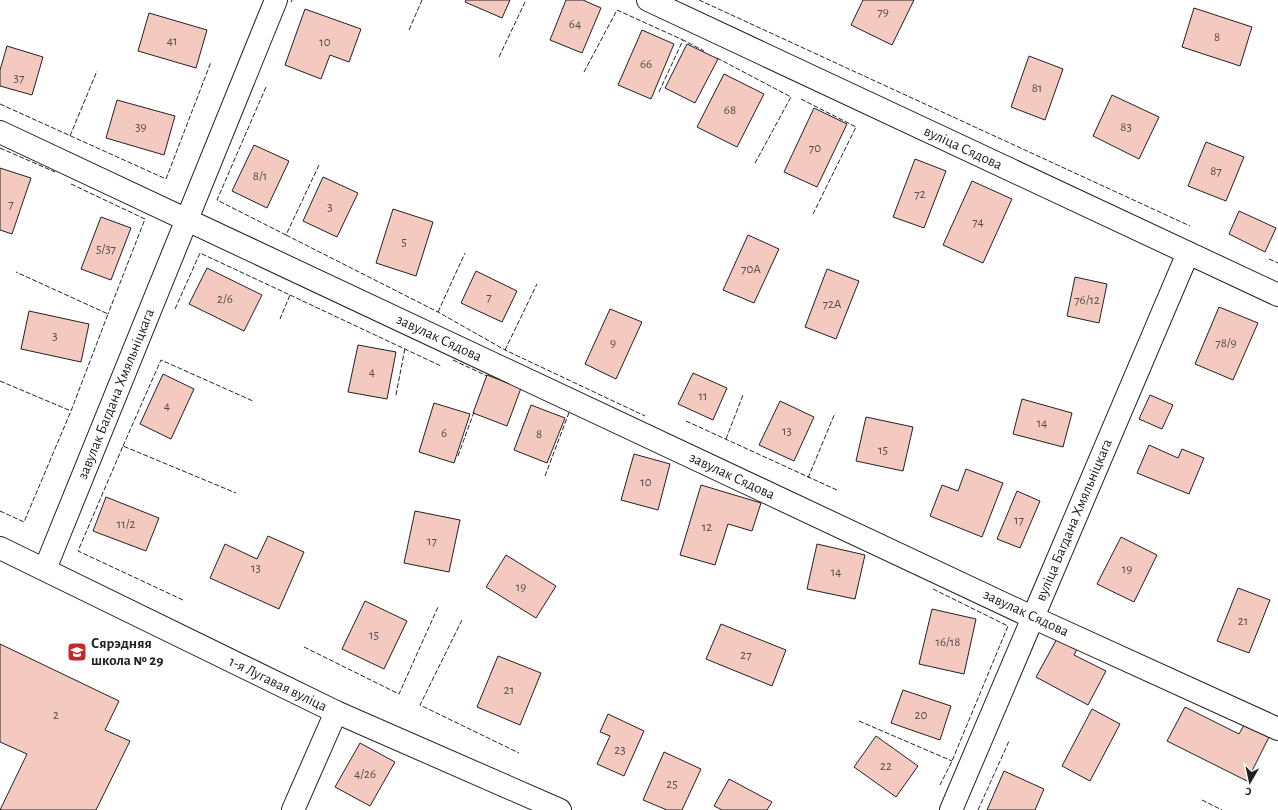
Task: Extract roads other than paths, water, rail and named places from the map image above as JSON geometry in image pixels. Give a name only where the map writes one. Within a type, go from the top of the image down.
[{"type":"street","name":"завулак Багдана Хмяльніцкага","points":[[45,569],[188,220],[276,0]]},
{"type":"street","name":"вуліца Сядова","points":[[648,0],[1278,295]]},
{"type":"street","points":[[0,132],[188,220]]},
{"type":"street","name":"завулак Сядова","points":[[188,220],[1032,617],[1278,729]]},
{"type":"street","name":"вуліца Багдана Хмяльніцкага","points":[[951,810],[1188,253]]},
{"type":"street","name":"1-я Лугавая вуліца","points":[[0,548],[336,712],[560,810]]},
{"type":"street","points":[[293,810],[336,712]]},
{"type":"place","name":"Сярэдняя школа № 29","points":[[77,652]]}]
